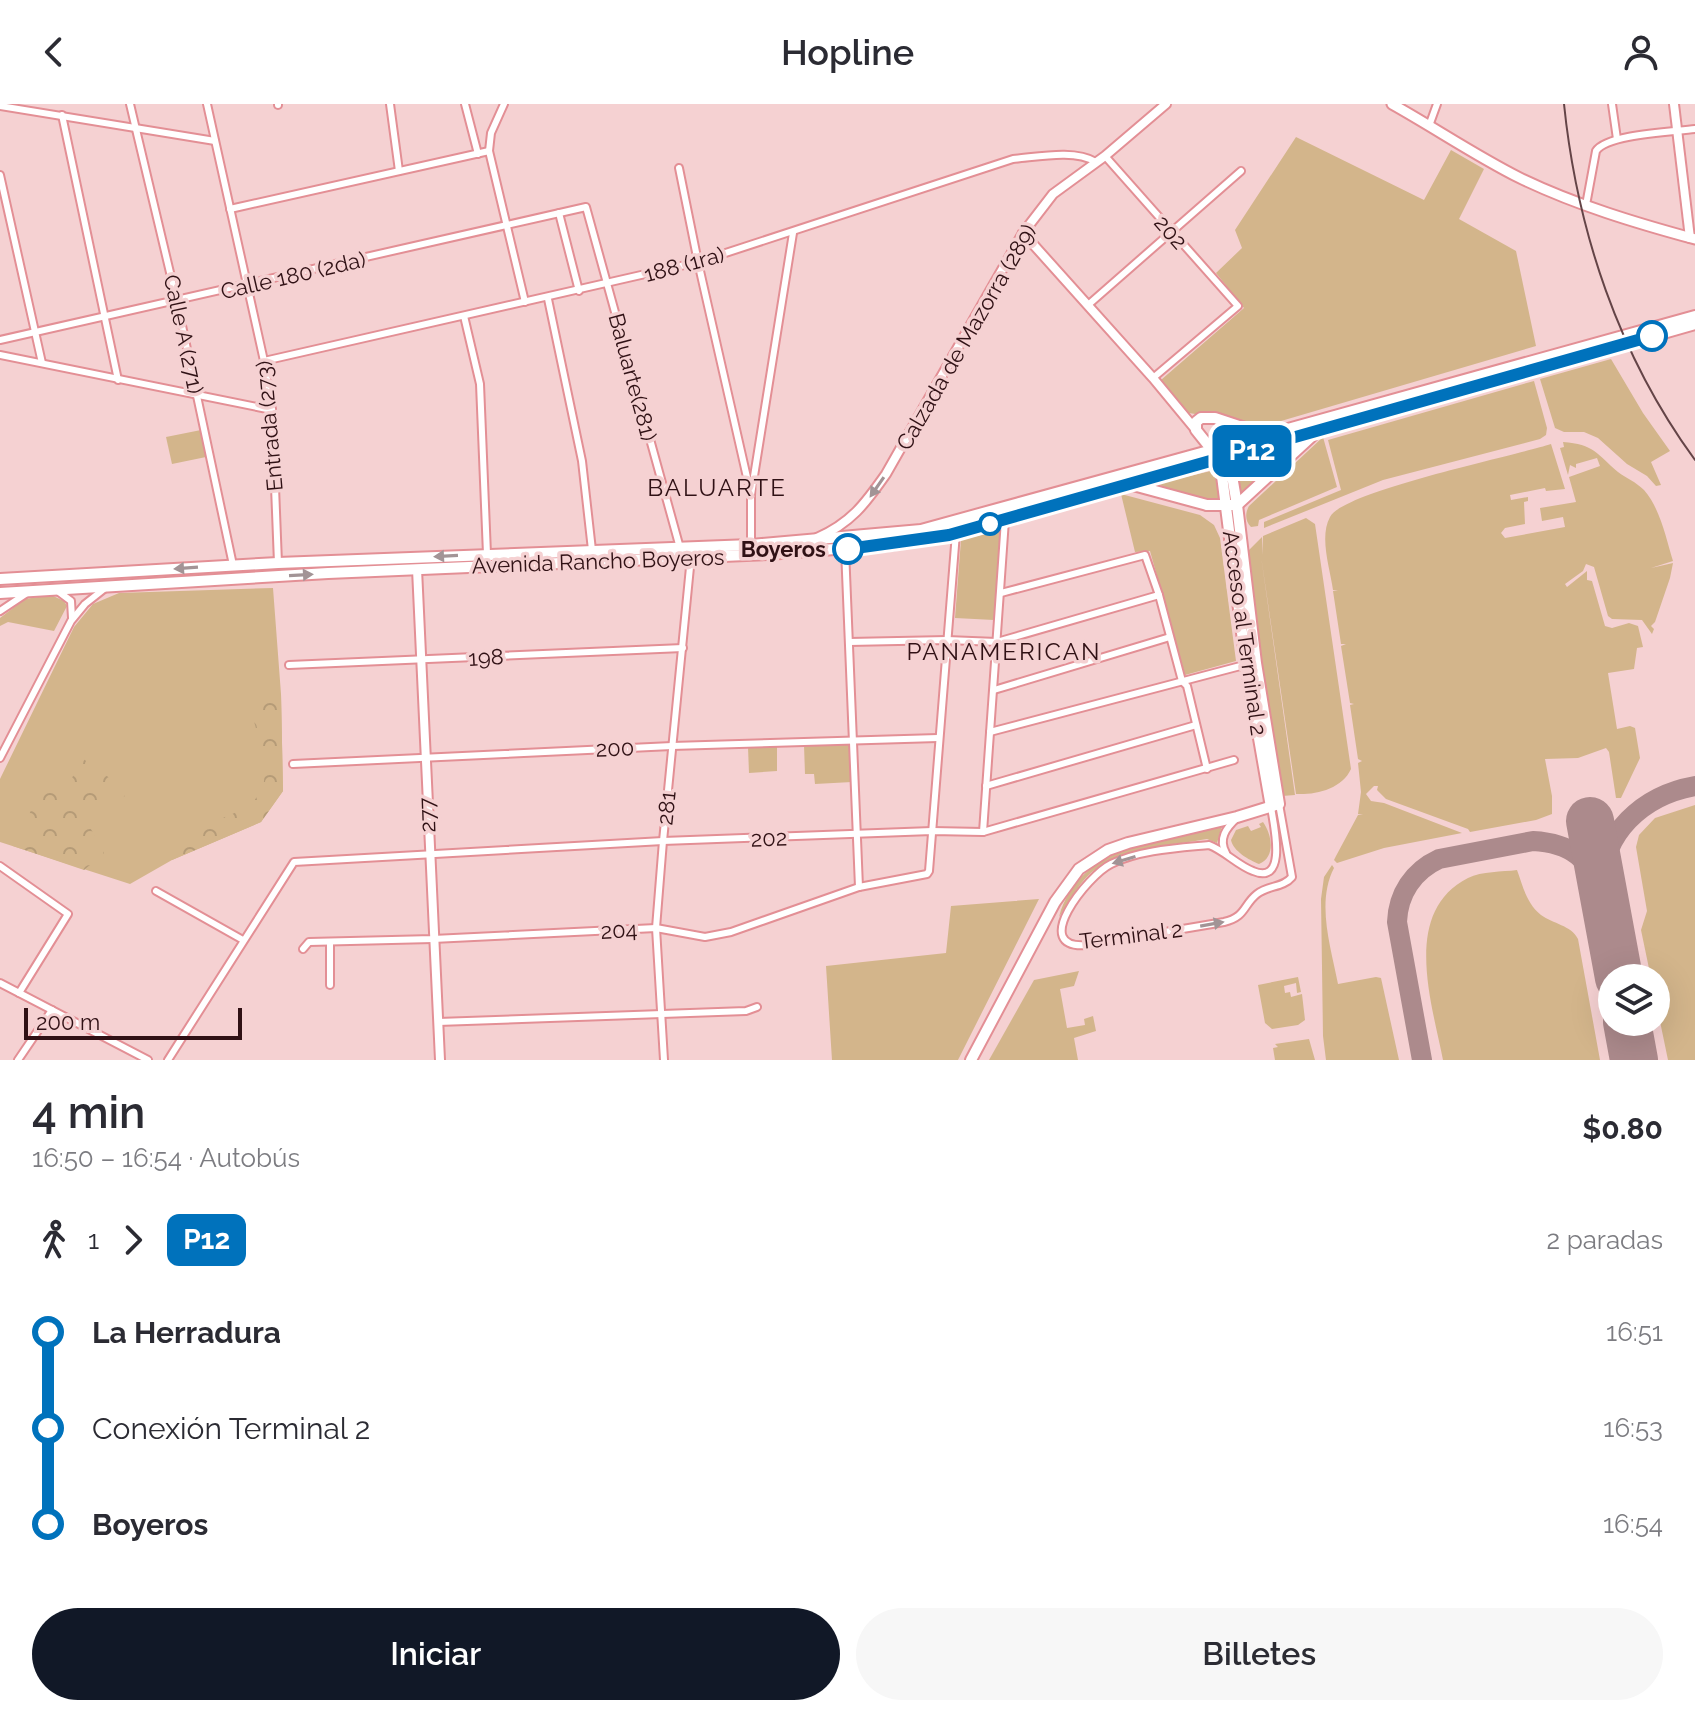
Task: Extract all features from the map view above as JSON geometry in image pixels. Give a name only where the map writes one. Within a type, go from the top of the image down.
[{"type":"main road","points":[[1392,104],[1513,175],[1586,205],[1693,238]]},
{"type":"main road","name":"Avenida Rancho Boyeros","points":[[0,593],[119,584],[845,549],[924,540],[1225,459],[1693,322]]},
{"type":"main road","name":"Avenida Rancho Boyeros","points":[[0,579],[233,565],[751,545],[921,530],[1693,322]]},
{"type":"main road","points":[[1225,459],[1212,450],[1197,425],[1215,418],[1268,435]]},
{"type":"main road","points":[[1131,485],[1207,505],[1233,506],[1321,430]]},
{"type":"main road","name":"Acceso al Terminal 2","points":[[1225,459],[1251,663]]},
{"type":"main road","points":[[1207,505],[1230,525]]},
{"type":"main road","name":"Acceso al Terminal 2","points":[[1233,506],[1230,525],[1275,805]]},
{"type":"main road","points":[[971,1060],[1055,902],[1079,869],[1108,850],[1128,843],[1275,805]]},
{"type":"street","name":"Calle A (271)","points":[[130,104],[177,302],[233,565]]},
{"type":"street","name":"Entrada (273)","points":[[207,104],[272,410],[278,563]]},
{"type":"street","points":[[390,104],[399,171]]},
{"type":"street","points":[[465,104],[478,154]]},
{"type":"street","points":[[504,104],[491,133],[489,151],[525,302]]},
{"type":"street","name":"Calzada de Mazorra (289)","points":[[808,541],[842,526],[870,497],[1023,233],[1053,194],[1105,156],[1166,104]]},
{"type":"street","points":[[1429,126],[1437,104]]},
{"type":"street","points":[[1612,104],[1617,139]]},
{"type":"street","points":[[1674,104],[1693,238]]},
{"type":"street","points":[[0,106],[215,141]]},
{"type":"street","points":[[62,115],[118,380]]},
{"type":"street","points":[[1586,205],[1600,144],[1695,129]]},
{"type":"street","points":[[230,209],[489,151]]},
{"type":"street","name":"188 (1ra)","points":[[264,361],[548,299],[698,262],[1013,159],[1058,155],[1096,162]]},
{"type":"street","name":"202","points":[[1105,156],[1238,306],[1153,378]]},
{"type":"street","points":[[679,168],[751,495]]},
{"type":"street","points":[[1088,305],[1241,171]]},
{"type":"street","points":[[0,175],[42,363]]},
{"type":"street","name":"Calle 180 (2da)","points":[[0,340],[586,207]]},
{"type":"street","name":"Baluarte(281)","points":[[586,207],[680,548]]},
{"type":"street","points":[[559,213],[579,291]]},
{"type":"street","points":[[751,545],[751,495],[793,233]]},
{"type":"street","points":[[1023,233],[1183,414],[1197,425]]},
{"type":"street","points":[[548,299],[582,461],[592,550]]},
{"type":"street","points":[[464,316],[480,384],[487,554]]},
{"type":"street","points":[[0,355],[272,410]]},
{"type":"street","points":[[983,832],[1005,520]]},
{"type":"street","points":[[932,831],[956,533]]},
{"type":"street","points":[[845,549],[859,887]]},
{"type":"street","points":[[1001,593],[1145,555],[1182,681],[1187,686],[1207,769]]},
{"type":"street","name":"281","points":[[664,1060],[656,928],[691,557]]},
{"type":"street","name":"277","points":[[417,569],[440,1060]]},
{"type":"street","points":[[0,758],[71,621],[93,597],[119,584]]},
{"type":"street","points":[[48,590],[61,593],[71,601],[71,621]]},
{"type":"street","points":[[0,611],[31,591]]},
{"type":"street","points":[[849,642],[997,642],[1159,595]]},
{"type":"street","points":[[994,690],[1170,637]]},
{"type":"street","name":"198","points":[[289,665],[683,648]]},
{"type":"street","points":[[990,732],[1251,663]]},
{"type":"street","points":[[986,786],[1196,725]]},
{"type":"street","name":"200","points":[[293,764],[672,746],[938,738]]},
{"type":"street","name":"202","points":[[243,940],[294,862],[663,841],[932,831],[983,832],[1234,760]]},
{"type":"street","name":"Terminal 2","points":[[1275,805],[1292,877],[1288,882],[1256,894],[1239,917],[1088,945],[1073,945],[1063,937],[1063,921],[1072,903],[1090,879],[1111,864],[1144,855],[1212,845],[1254,872],[1263,873],[1272,868],[1278,853],[1275,805]]},
{"type":"street","points":[[1228,856],[1223,847],[1223,838],[1237,817]]},
{"type":"street","name":"204","points":[[303,949],[309,942],[656,928],[705,937],[731,932],[859,887],[928,873],[932,831]]},
{"type":"street","points":[[0,866],[68,914],[19,993]]},
{"type":"street","points":[[156,891],[243,940],[168,1060]]},
{"type":"street","points":[[330,942],[330,985]]},
{"type":"street","points":[[0,983],[148,1060]]},
{"type":"street","points":[[438,1022],[746,1011],[757,1007]]},
{"type":"street","points":[[18,1060],[52,1010]]},
{"type":"green space","points":[[1296,137],[1424,200],[1451,150],[1484,169],[1459,219],[1516,251],[1536,346],[1264,426],[1253,426],[1217,413],[1189,413],[1161,380],[1244,308],[1216,273],[1242,248],[1235,230]]},
{"type":"green space","points":[[1611,359],[1670,451],[1651,462],[1661,485],[1656,486],[1598,438],[1584,432],[1564,432],[1555,428],[1540,379]]},
{"type":"green space","points":[[1534,381],[1547,428],[1546,435],[1540,439],[1383,480],[1264,528],[1264,522],[1341,490],[1328,440]]},
{"type":"green space","points":[[201,430],[206,457],[172,464],[166,437]]},
{"type":"green space","points":[[1323,437],[1337,487],[1259,520],[1258,526],[1251,527],[1246,517],[1249,506]]},
{"type":"green space","points":[[1563,442],[1582,445],[1594,451],[1644,490],[1658,514],[1673,561],[1651,568],[1673,563],[1655,622],[1651,626],[1654,629],[1652,634],[1642,620],[1612,619],[1608,616],[1594,567],[1586,564],[1583,571],[1565,584],[1567,587],[1587,571],[1587,580],[1592,581],[1605,626],[1612,628],[1629,623],[1638,626],[1643,647],[1637,648],[1634,669],[1608,673],[1617,729],[1635,728],[1640,758],[1621,798],[1616,798],[1606,748],[1578,758],[1545,759],[1552,814],[1536,820],[1470,832],[1386,799],[1377,790],[1378,786],[1374,786],[1366,794],[1371,801],[1384,803],[1462,833],[1384,848],[1337,863],[1334,860],[1358,815],[1363,815],[1358,814],[1361,792],[1358,763],[1362,761],[1358,759],[1350,705],[1354,704],[1350,703],[1341,646],[1346,644],[1341,644],[1333,591],[1338,590],[1333,590],[1326,553],[1325,534],[1330,517],[1342,507],[1365,496],[1551,444],[1565,489],[1546,491],[1545,488],[1510,495],[1511,500],[1528,497],[1528,501],[1524,502],[1525,524],[1505,528],[1501,533],[1505,538],[1565,527],[1563,517],[1542,521],[1540,508],[1576,502],[1569,477],[1600,466],[1597,458],[1576,464],[1576,468],[1570,465],[1568,475],[1560,448],[1564,447]]},
{"type":"green space","points":[[1292,446],[1245,493],[1239,494],[1235,463]]},
{"type":"green space","points":[[1215,470],[1219,500],[1212,503],[1156,484]]},
{"type":"green space","points":[[1121,494],[1200,515],[1214,525],[1220,538],[1236,661],[1185,675],[1150,551],[1135,552]]},
{"type":"green space","points":[[1306,518],[1315,524],[1351,769],[1335,786],[1296,794],[1261,556],[1295,795],[1282,796],[1257,648],[1247,552],[1262,537],[1262,555],[1263,536]]},
{"type":"green space","points":[[1001,530],[994,620],[955,618],[961,540]]},
{"type":"green space","points":[[273,588],[281,694],[283,791],[261,822],[172,860],[130,884],[0,842],[0,779],[74,627],[93,604],[119,593]]},
{"type":"green space","points":[[51,595],[64,601],[67,606],[54,631],[8,622],[0,626],[0,618],[25,599]]},
{"type":"green space","points":[[281,694],[283,791],[261,822],[172,860],[164,844],[248,807],[258,795],[264,781],[263,763],[248,699]]},
{"type":"green space","points":[[850,742],[852,782],[815,784],[814,774],[805,774],[804,745]]},
{"type":"green space","points":[[777,745],[777,771],[749,773],[748,747]]},
{"type":"green space","points":[[82,758],[111,779],[125,796],[86,820],[104,853],[84,870],[13,846],[45,783],[65,792]]},
{"type":"green space","points":[[1695,805],[1695,1060],[1668,1060],[1663,1036],[1670,1036],[1670,964],[1648,964],[1641,930],[1647,911],[1636,847],[1639,835],[1655,818]]},
{"type":"green space","points":[[1263,822],[1271,845],[1268,856],[1259,864],[1246,858],[1231,840],[1236,830],[1248,826],[1251,831],[1261,827],[1259,824]]},
{"type":"green space","points":[[1222,826],[1217,843],[1207,839],[1135,852],[1108,861],[1085,878],[1059,917],[1069,893],[1085,874],[1103,860],[1149,842]]},
{"type":"green space","points":[[1332,865],[1326,910],[1338,984],[1381,978],[1399,1060],[1326,1060],[1321,899],[1324,877]]},
{"type":"green space","points":[[1517,870],[1536,910],[1571,931],[1578,939],[1600,1060],[1443,1060],[1426,960],[1434,913],[1447,893],[1468,878]]},
{"type":"green space","points":[[1039,899],[958,1060],[832,1060],[826,966],[946,953],[951,906]]},
{"type":"green space","points":[[1079,971],[1074,986],[1060,989],[1067,1028],[1085,1025],[1084,1019],[1093,1016],[1096,1031],[1074,1038],[1078,1060],[989,1060],[1034,980]]},
{"type":"green space","points":[[1298,977],[1301,992],[1297,993],[1296,983],[1284,986],[1285,993],[1290,992],[1291,997],[1302,994],[1305,1020],[1298,1025],[1272,1029],[1265,1023],[1258,985]]},
{"type":"green space","points":[[1309,1039],[1315,1060],[1275,1060],[1273,1048],[1278,1047],[1275,1044]]},
{"type":"taxiway","points":[[1603,890],[1609,851],[1628,820],[1659,798],[1695,786]]},
{"type":"taxiway","points":[[1422,1060],[1397,922],[1404,893],[1422,870],[1439,859],[1533,841],[1547,842],[1569,849],[1585,862],[1603,894]]},
{"type":"runway","points":[[1590,821],[1616,964]]},
{"type":"runway","points":[[1630,1036],[1634,1060]]},
{"type":"railway","points":[[1564,104],[1579,199],[1606,291],[1644,378],[1695,460]]},
{"type":"bus line","name":"P12","points":[[848,549],[949,535],[1652,336]]},
{"type":"place","name":"Boyeros","points":[[848,549]]},
{"type":"district","name":"BALUARTE","points":[[717,488]]},
{"type":"district","name":"PANAMERICAN","points":[[1004,652]]}]
